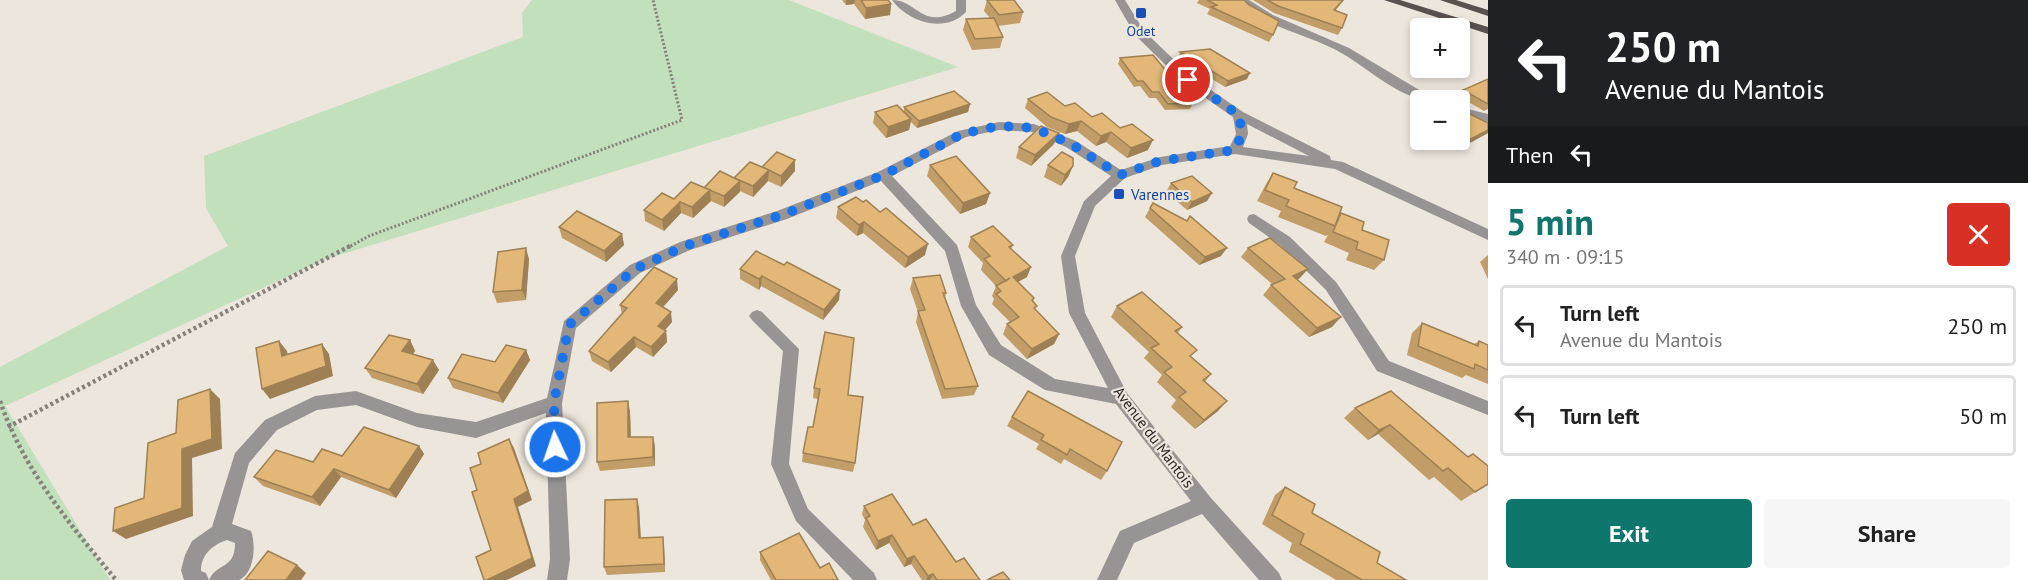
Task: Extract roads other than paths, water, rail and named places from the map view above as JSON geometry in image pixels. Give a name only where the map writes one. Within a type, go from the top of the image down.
[{"type":"main road","points":[[1389,0],[1488,31]]},
{"type":"main road","points":[[1420,0],[1488,21]]},
{"type":"main road","points":[[1445,0],[1488,13]]},
{"type":"street","points":[[897,0],[905,10],[919,17],[944,20],[961,12],[961,0]]},
{"type":"street","points":[[1120,0],[1139,33],[1188,80],[1239,115],[1338,165]]},
{"type":"street","points":[[1241,0],[1269,17],[1345,50],[1410,91]]},
{"type":"street","points":[[1470,114],[1488,118]]},
{"type":"street","points":[[1235,150],[1242,134],[1239,115]]},
{"type":"street","points":[[557,580],[560,559],[554,403],[569,325],[635,269],[685,246],[782,215],[884,175],[962,134],[999,126],[1034,128],[1071,144],[1120,175]]},
{"type":"street","name":"Avenue du Mantois","points":[[1272,580],[1205,504],[1121,398],[1077,313],[1068,256],[1089,204],[1120,175],[1160,161],[1235,150],[1338,165],[1488,235]]},
{"type":"street","points":[[884,175],[952,249],[969,306],[995,350],[1051,385],[1121,398]]},
{"type":"street","points":[[1254,219],[1285,240],[1331,286],[1383,366],[1488,408]]},
{"type":"street","points":[[758,316],[791,349],[780,464],[802,516],[867,580]]},
{"type":"street","points":[[220,532],[241,459],[271,425],[315,403],[356,398],[417,420],[476,430],[554,403]]},
{"type":"street","points":[[1107,580],[1127,537],[1205,504]]},
{"type":"street","points":[[199,580],[193,578],[189,570],[191,560],[205,540],[227,531],[244,537],[246,554],[232,574],[219,580]]},
{"type":"place","name":"Odet","points":[[1141,13]]},
{"type":"place","name":"Varennes","points":[[1119,194]]}]
